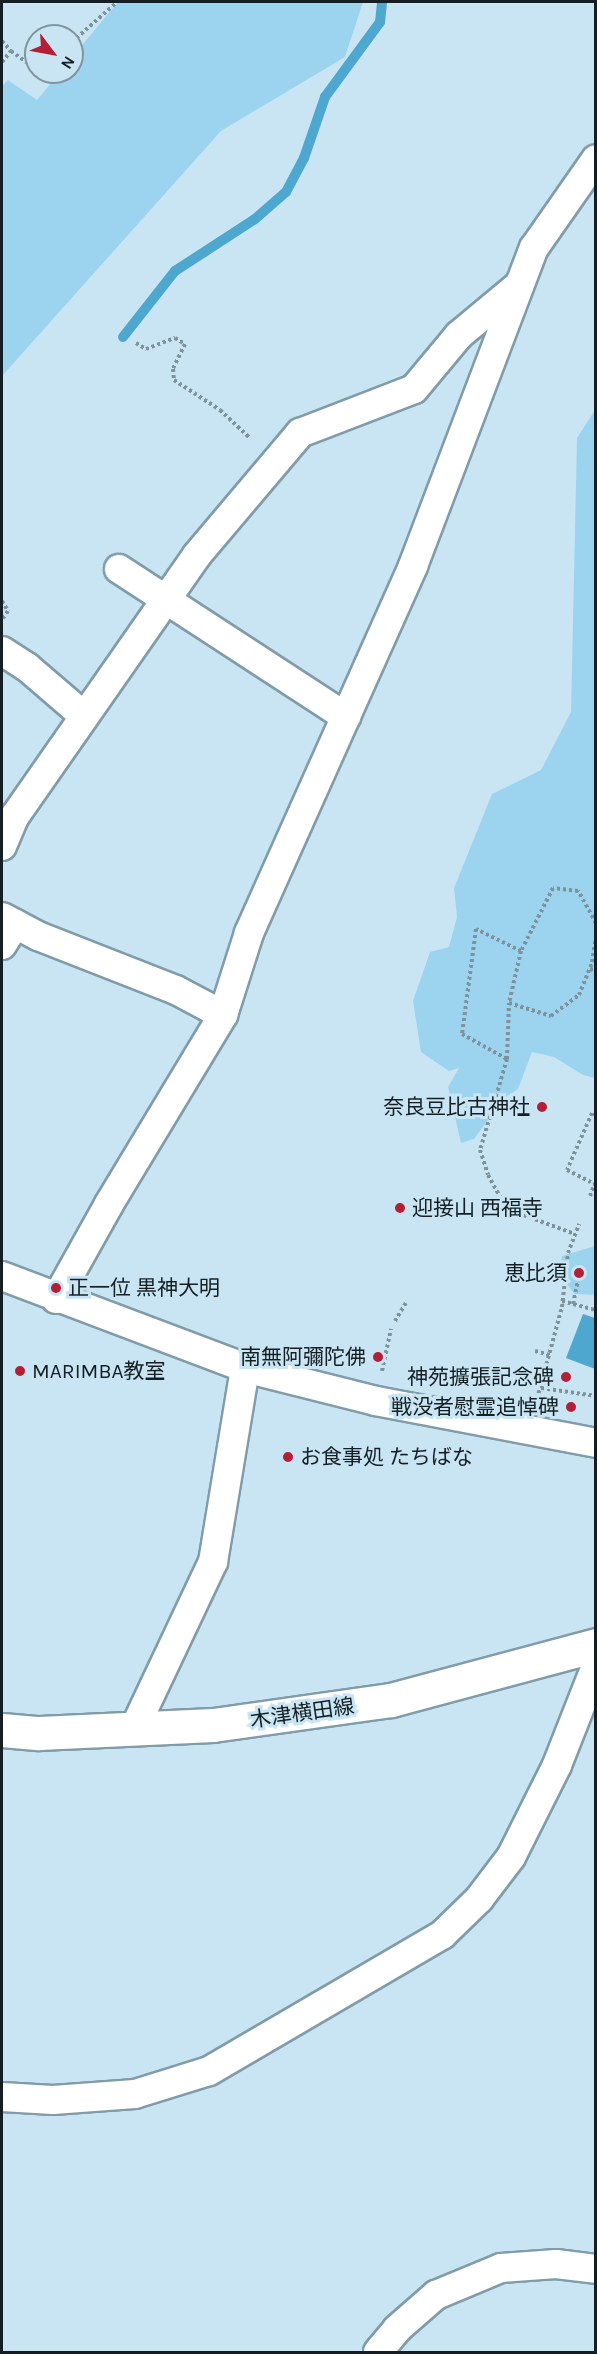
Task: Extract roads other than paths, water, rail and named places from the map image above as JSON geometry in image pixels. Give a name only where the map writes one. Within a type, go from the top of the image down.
[{"type":"main road","name":"木津横田線","points":[[2,1730],[39,1733],[213,1725],[391,1700],[596,1645]]},
{"type":"street","points":[[56,1299],[224,1015],[249,933],[413,566],[534,248],[596,159]]},
{"type":"street","points":[[2,846],[15,816],[197,555],[300,433],[414,389],[459,335],[519,285]]},
{"type":"street","points":[[119,569],[346,717]]},
{"type":"street","points":[[2,651],[27,667],[84,716]]},
{"type":"street","points":[[6,929],[176,990],[224,1015]]},
{"type":"street","points":[[2,1276],[56,1299],[244,1368],[376,1401],[596,1443]]},
{"type":"street","points":[[134,1729],[213,1562],[244,1368]]},
{"type":"street","points":[[2,2097],[53,2100],[135,2094],[209,2071],[442,1935],[479,1899],[511,1857],[557,1764],[596,1666]]},
{"type":"street","points":[[378,2352],[397,2329],[436,2295],[501,2268],[556,2264],[596,2270]]},
{"type":"waterway","points":[[123,337],[175,271],[255,219],[286,192],[304,158],[325,97],[380,22],[382,2]]},
{"type":"place","name":"奈良豆比古神社","points":[[542,1107]]},
{"type":"place","name":"迎接山 西福寺","points":[[400,1208]]},
{"type":"place","name":"恵比須","points":[[579,1273]]},
{"type":"place","name":"正一位 黒神大明","points":[[56,1288]]},
{"type":"place","name":"南無阿彌陀佛","points":[[378,1357]]},
{"type":"place","name":"MARIMBA教室","points":[[20,1371]]},
{"type":"place","name":"神苑擴張記念碑","points":[[566,1377]]},
{"type":"place","name":"戦没者慰霊追悼碑","points":[[571,1407]]},
{"type":"place","name":"お食事処 たちばな","points":[[288,1457]]}]
